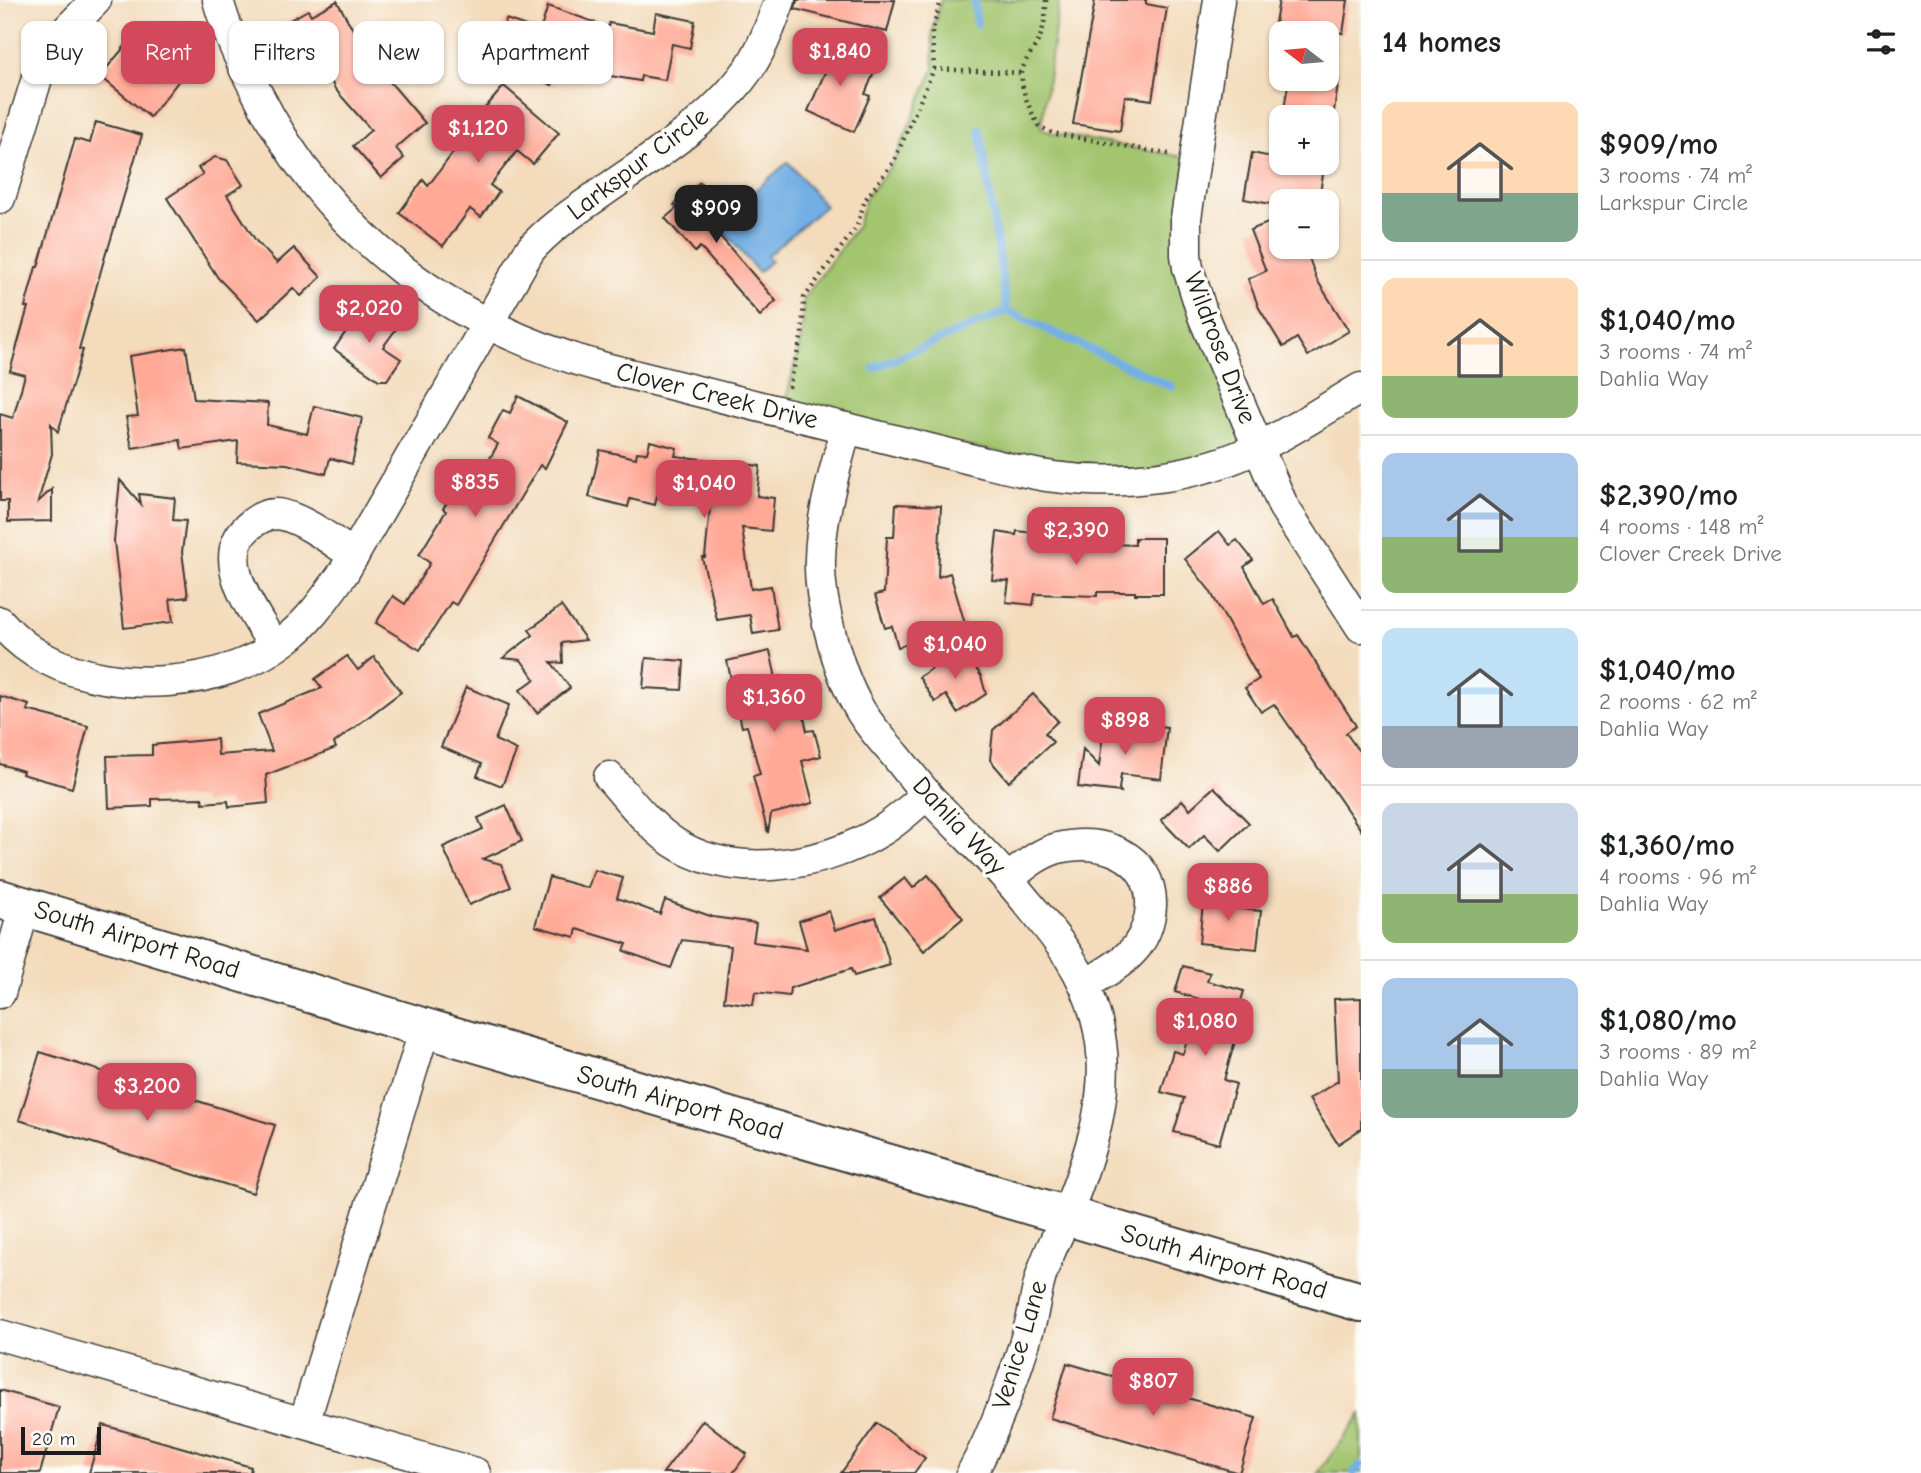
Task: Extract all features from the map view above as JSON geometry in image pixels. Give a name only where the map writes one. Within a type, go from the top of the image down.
[{"type":"main road","name":"South Airport Road","points":[[13,903],[425,1028],[1361,1302]]},
{"type":"street","points":[[0,198],[38,75],[52,49],[96,0]]},
{"type":"street","name":"Larkspur Circle","points":[[0,622],[20,642],[47,659],[86,674],[126,681],[174,681],[246,662],[274,647],[300,627],[315,611],[354,555],[527,255],[543,236],[675,140],[731,91],[757,54],[780,0]]},
{"type":"street","name":"Wildrose Drive","points":[[1219,0],[1186,218],[1186,255],[1191,281],[1203,316],[1291,521],[1361,627]]},
{"type":"street","name":"Clover Creek Drive","points":[[220,1],[238,55],[263,106],[297,160],[327,200],[392,263],[442,298],[488,324],[545,350],[986,463],[1075,479],[1107,481],[1174,475],[1220,464],[1259,447],[1361,388]]},
{"type":"street","name":"Dahlia Way","points":[[846,428],[828,498],[820,567],[826,614],[839,661],[859,708],[873,729],[927,794],[1008,879],[1062,945],[1085,985],[1101,1036],[1104,1071],[1095,1133],[1066,1217]]},
{"type":"street","points":[[274,647],[235,572],[234,554],[243,531],[261,517],[280,514],[293,518],[354,555]]},
{"type":"street","points":[[609,777],[656,828],[680,846],[719,861],[754,866],[790,862],[844,849],[880,832],[927,794]]},
{"type":"street","points":[[1008,879],[1047,852],[1069,846],[1106,848],[1125,855],[1139,868],[1151,895],[1150,915],[1145,931],[1129,954],[1085,985]]},
{"type":"street","points":[[0,993],[13,903]]},
{"type":"street","points":[[304,1423],[425,1028]]},
{"type":"street","name":"Venice Lane","points":[[972,1473],[1005,1401],[1031,1320],[1042,1270],[1066,1217]]},
{"type":"street","points":[[0,1335],[475,1473]]},
{"type":"path","points":[[789,389],[802,334],[804,298],[857,226],[865,200],[894,161],[934,69],[932,32],[941,0]]},
{"type":"path","points":[[1046,0],[1045,23],[1022,73],[1028,104],[1037,123],[1044,130],[1170,154]]},
{"type":"path","points":[[934,69],[1022,73]]},
{"type":"green space","points":[[941,0],[1059,0],[1041,129],[1195,159],[1186,218],[1259,447],[1141,479],[783,412],[802,334],[804,298],[857,226],[867,195],[894,161],[934,69],[932,32]]},
{"type":"green space","points":[[1361,1414],[1361,1473],[1318,1473]]},
{"type":"water","points":[[788,162],[825,206],[767,256],[771,261],[758,272],[717,223]]},
{"type":"building","points":[[797,0],[895,0],[887,32],[795,9]]},
{"type":"building","points":[[1095,0],[1146,0],[1146,4],[1167,8],[1152,100],[1125,96],[1120,131],[1073,124]]},
{"type":"building","points":[[1279,0],[1348,0],[1343,33],[1339,32],[1339,21],[1275,21]]},
{"type":"building","points":[[337,1],[353,30],[353,84],[392,84],[425,123],[396,148],[404,158],[381,178],[353,146],[371,130],[332,84],[339,84],[339,21],[288,21],[308,10],[311,15]]},
{"type":"building","points":[[548,6],[591,21],[543,21]]},
{"type":"building","points":[[656,13],[695,21],[690,48],[672,44],[665,80],[641,76],[640,81],[613,76],[613,24],[653,31]]},
{"type":"building","points":[[817,43],[875,70],[865,94],[870,96],[854,132],[808,111],[826,70],[808,62]]},
{"type":"building","points":[[121,51],[121,84],[176,84],[150,117],[107,82],[107,68]]},
{"type":"building","points":[[504,86],[559,133],[533,164],[517,151],[490,185],[499,192],[481,217],[470,209],[443,246],[399,213],[423,180],[428,186],[458,146],[454,144]]},
{"type":"building","points":[[1287,91],[1337,91],[1335,105],[1285,105]]},
{"type":"building","points":[[96,122],[142,135],[107,249],[79,349],[83,350],[58,432],[51,424],[52,454],[38,502],[52,489],[52,521],[8,522],[8,501],[0,501],[0,414],[13,418],[25,375],[10,371],[36,267],[75,139],[90,143]]},
{"type":"building","points":[[1252,153],[1269,157],[1269,175],[1323,175],[1321,189],[1269,189],[1269,204],[1244,199]]},
{"type":"building","points":[[215,157],[227,160],[243,185],[227,195],[256,241],[277,263],[294,248],[321,277],[301,296],[293,288],[259,320],[218,278],[167,198],[203,174],[198,168]]},
{"type":"building","points":[[700,182],[720,206],[705,219],[776,301],[760,316],[700,247],[695,252],[665,218],[677,208],[674,205]]},
{"type":"building","points":[[1269,223],[1269,259],[1309,259],[1317,280],[1349,331],[1308,356],[1297,338],[1283,347],[1259,308],[1248,279],[1266,271],[1250,230]]},
{"type":"building","points":[[363,307],[396,329],[383,347],[401,359],[387,380],[379,380],[334,349]]},
{"type":"building","points":[[186,347],[194,399],[268,403],[267,425],[307,434],[314,406],[362,418],[352,464],[330,458],[326,474],[287,464],[237,462],[238,441],[182,449],[180,440],[132,448],[126,417],[138,416],[129,356]]},
{"type":"building","points":[[518,396],[568,422],[545,468],[540,465],[456,605],[451,602],[420,650],[376,623],[393,596],[405,604],[430,563],[419,555],[446,511],[443,509],[463,474],[477,482],[498,444],[488,438],[503,410],[510,413]]},
{"type":"building","points":[[650,441],[677,448],[675,456],[760,466],[757,496],[774,498],[771,531],[742,528],[751,589],[771,586],[778,630],[753,634],[750,615],[717,620],[702,557],[705,557],[711,498],[705,498],[707,483],[662,472],[655,505],[630,499],[628,507],[589,497],[600,450],[636,458],[637,452],[647,453]]},
{"type":"building","points":[[120,480],[141,504],[139,494],[175,498],[173,520],[186,521],[182,552],[188,597],[170,599],[173,622],[124,628],[114,541]]},
{"type":"building","points":[[896,504],[941,506],[938,577],[950,573],[966,627],[898,647],[892,626],[885,628],[875,595],[884,593],[887,537],[894,537]]},
{"type":"building","points":[[1017,531],[1042,534],[1041,541],[1135,545],[1135,538],[1163,538],[1163,594],[1035,594],[1033,605],[1006,602],[1009,581],[992,580],[997,532],[1016,535]]},
{"type":"building","points":[[1219,531],[1230,545],[1237,540],[1253,560],[1244,567],[1264,604],[1273,599],[1294,637],[1298,635],[1356,726],[1346,733],[1361,754],[1361,830],[1274,704],[1261,712],[1245,688],[1259,679],[1210,591],[1185,559]]},
{"type":"building","points":[[561,606],[586,640],[562,643],[563,663],[551,662],[570,688],[537,713],[520,690],[535,679],[521,660],[503,658],[533,635],[529,630]]},
{"type":"building","points":[[963,648],[981,676],[986,694],[957,713],[946,695],[935,702],[919,677]]},
{"type":"building","points":[[770,651],[776,678],[782,676],[785,691],[797,688],[807,731],[814,730],[821,756],[802,761],[813,803],[771,814],[768,833],[753,776],[760,774],[747,726],[742,727],[727,661]]},
{"type":"building","points":[[347,656],[358,670],[374,657],[401,692],[334,743],[336,748],[266,775],[268,803],[229,807],[228,801],[203,803],[202,798],[152,799],[152,806],[109,808],[107,756],[152,755],[152,745],[217,739],[218,755],[272,751],[258,714],[322,688],[315,679]]},
{"type":"building","points":[[646,658],[684,661],[682,690],[643,688]]},
{"type":"building","points":[[466,687],[509,705],[495,740],[517,750],[502,786],[477,776],[482,764],[441,747]]},
{"type":"building","points":[[1033,694],[1058,721],[1045,733],[1053,742],[1009,782],[990,760],[993,730]]},
{"type":"building","points":[[0,696],[29,705],[27,710],[88,726],[72,788],[22,774],[23,771],[0,764]]},
{"type":"building","points":[[1131,723],[1167,727],[1161,779],[1121,774],[1121,792],[1078,787],[1083,749],[1099,766],[1104,725],[1130,728]]},
{"type":"building","points":[[1214,787],[1249,823],[1220,851],[1204,835],[1189,849],[1161,820],[1182,800],[1190,809]]},
{"type":"building","points":[[506,805],[522,841],[483,859],[501,864],[511,887],[469,905],[443,847],[483,829],[478,818]]},
{"type":"building","points":[[594,870],[623,878],[617,898],[660,914],[665,900],[713,917],[756,923],[753,942],[807,949],[799,921],[829,911],[835,930],[876,917],[890,965],[854,976],[851,969],[790,988],[789,996],[755,992],[753,1005],[724,1001],[731,946],[682,940],[671,968],[624,951],[627,944],[577,929],[575,937],[535,926],[549,877],[588,888]]},
{"type":"building","points":[[928,875],[963,918],[924,951],[880,898],[905,878],[913,888]]},
{"type":"building","points":[[1204,893],[1234,896],[1233,908],[1261,911],[1257,949],[1199,943]]},
{"type":"building","points":[[1183,966],[1210,973],[1207,981],[1244,991],[1237,1014],[1242,1016],[1224,1080],[1236,1084],[1219,1144],[1174,1132],[1184,1098],[1161,1092],[1173,1051],[1183,1054],[1199,999],[1175,992]]},
{"type":"building","points":[[1361,998],[1361,1129],[1338,1144],[1309,1099],[1338,1081],[1334,999]]},
{"type":"building","points":[[40,1052],[275,1125],[253,1193],[19,1120]]},
{"type":"building","points":[[1067,1363],[1256,1418],[1239,1473],[1050,1418]]},
{"type":"building","points":[[0,1390],[59,1407],[40,1473],[0,1473]]},
{"type":"building","points":[[703,1420],[747,1454],[733,1473],[663,1473]]},
{"type":"building","points":[[877,1423],[925,1458],[914,1473],[841,1473]]},
{"type":"building","points":[[103,1425],[251,1467],[250,1473],[89,1473]]},
{"type":"waterway","points":[[974,0],[977,24]]},
{"type":"waterway","points":[[980,130],[1007,311]]},
{"type":"waterway","points":[[874,368],[1007,311],[1172,387]]},
{"type":"waterway","points":[[1354,1473],[1361,1465]]}]
